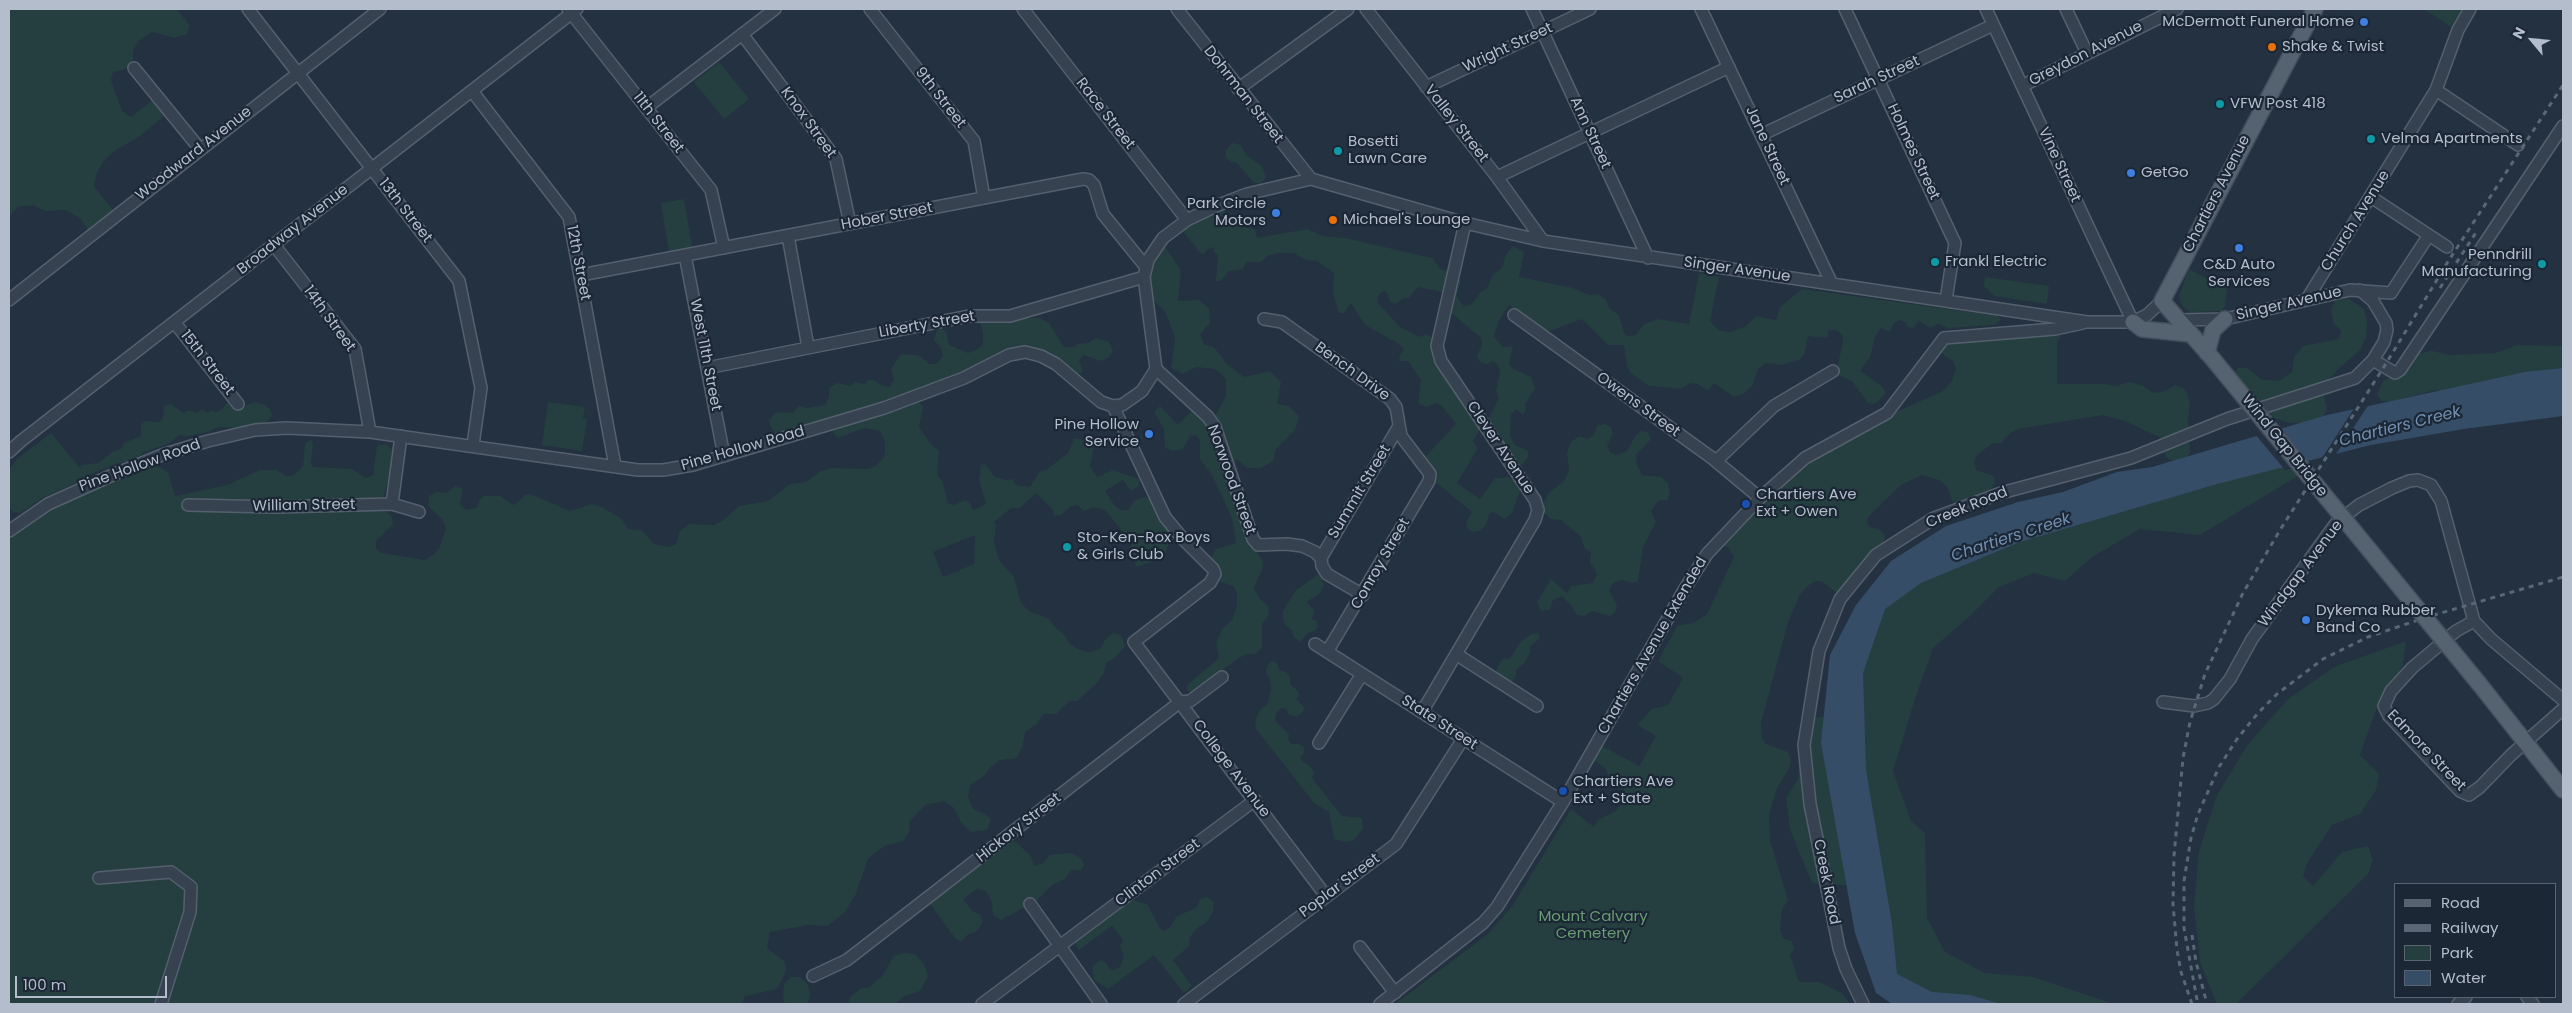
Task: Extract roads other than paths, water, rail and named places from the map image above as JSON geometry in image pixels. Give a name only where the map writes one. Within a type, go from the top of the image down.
[{"type":"main road","name":"Chartiers Avenue","points":[[2162,301],[2315,9]]},
{"type":"main road","name":"Wind Gap Bridge","points":[[2162,301],[2210,356],[2526,742]]},
{"type":"main road","points":[[2210,356],[2213,330],[2225,318]]},
{"type":"main road","points":[[2133,322],[2142,329],[2190,334]]},
{"type":"main road","points":[[2526,742],[2563,790]]},
{"type":"street","name":"13th Street","points":[[248,9],[459,280],[480,388],[474,445]]},
{"type":"street","name":"Woodward Avenue","points":[[9,300],[380,9]]},
{"type":"street","points":[[646,108],[775,9]]},
{"type":"street","name":"9th Street","points":[[870,9],[974,140],[984,198]]},
{"type":"street","name":"Race Street","points":[[1023,9],[1188,220]]},
{"type":"street","name":"Dohrman Street","points":[[1178,9],[1238,89],[1311,179]]},
{"type":"street","points":[[1238,89],[1348,9]]},
{"type":"street","name":"Valley Street","points":[[1366,9],[1497,177],[1543,241]]},
{"type":"street","name":"Ann Street","points":[[1532,9],[1648,258]]},
{"type":"street","name":"Wright Street","points":[[1426,86],[1590,9]]},
{"type":"street","name":"Jane Street","points":[[1701,9],[1832,284]]},
{"type":"street","name":"Holmes Street","points":[[1845,9],[1955,243],[1946,300]]},
{"type":"street","name":"Vine Street","points":[[1986,9],[2133,322]]},
{"type":"street","points":[[2066,9],[2087,53]]},
{"type":"street","name":"Greydon Avenue","points":[[2022,86],[2176,9]]},
{"type":"street","name":"Church Avenue","points":[[2307,299],[2436,90],[2458,30],[2470,9]]},
{"type":"street","name":"Broadway Avenue","points":[[9,452],[20,440],[472,91],[572,10]]},
{"type":"street","name":"11th Street","points":[[572,10],[711,190],[724,248]]},
{"type":"street","name":"Sarah Street","points":[[1761,135],[1994,25]]},
{"type":"street","name":"Knox Street","points":[[742,34],[836,159],[850,224]]},
{"type":"street","points":[[1497,177],[1729,67]]},
{"type":"street","points":[[134,68],[200,149]]},
{"type":"street","points":[[2436,90],[2518,145]]},
{"type":"street","name":"12th Street","points":[[472,91],[570,217],[615,466]]},
{"type":"street","points":[[2373,360],[2395,373],[2400,370],[2563,126]]},
{"type":"street","name":"Hober Street","points":[[581,274],[1083,179],[1089,180],[1094,185],[1103,214],[1145,272]]},
{"type":"street","points":[[1113,406],[1122,405],[1136,396],[1147,385],[1156,369],[1145,272],[1152,253],[1163,238],[1188,220],[1246,194],[1311,179]]},
{"type":"street","name":"Singer Avenue","points":[[1311,179],[1465,223],[1543,241],[2087,322],[2133,322]]},
{"type":"street","points":[[2371,197],[2447,247]]},
{"type":"street","name":"Clever Avenue","points":[[1422,712],[1535,520],[1538,510],[1535,500],[1441,361],[1438,346],[1465,223]]},
{"type":"street","name":"Singer Avenue","points":[[2178,320],[2225,318],[2335,292],[2360,290],[2391,293],[2429,235]]},
{"type":"street","points":[[788,236],[808,347]]},
{"type":"street","name":"14th Street","points":[[274,245],[355,348],[370,432]]},
{"type":"street","name":"West 11th Street","points":[[686,255],[724,456]]},
{"type":"street","name":"Liberty Street","points":[[707,368],[969,316],[1010,316],[1145,272]]},
{"type":"street","name":"Creek Road","points":[[1863,1004],[1839,948],[1810,804],[1804,745],[1819,652],[1840,599],[1876,555],[1934,518],[2000,493],[2131,458],[2285,398],[2346,382],[2365,370],[2373,360],[2384,342],[2387,330],[2386,323],[2373,301],[2360,290]]},
{"type":"street","points":[[2133,322],[2147,314],[2162,301]]},
{"type":"street","name":"Owens Street","points":[[1514,315],[1716,461],[1760,498]]},
{"type":"street","name":"Bench Drive","points":[[1264,319],[1282,322],[1390,399],[1396,407],[1401,436],[1430,474]]},
{"type":"street","name":"15th Street","points":[[175,322],[238,404]]},
{"type":"street","name":"Chartiers Avenue Extended","points":[[1380,1004],[1483,923],[1497,907],[1563,802],[1684,590],[1707,554],[1760,498],[1805,458],[1887,413],[1944,338],[2055,329],[2087,322]]},
{"type":"street","name":"Pine Hollow Road","points":[[9,531],[33,513],[72,492],[162,455],[208,441],[270,429],[370,432],[615,466],[663,470],[724,456],[932,392],[1017,353],[1032,353],[1056,364],[1094,398],[1113,406]]},
{"type":"street","name":"Norwood Street","points":[[1156,369],[1208,417],[1215,427],[1253,539],[1258,545],[1287,544],[1302,546],[1315,552],[1321,558],[1322,566],[1327,574],[1363,595]]},
{"type":"street","points":[[1716,461],[1774,406],[1833,371]]},
{"type":"street","name":"College Avenue","points":[[1113,406],[1165,517],[1183,540],[1213,569],[1215,574],[1210,583],[1134,642],[1326,896]]},
{"type":"street","name":"Summit Street","points":[[1321,558],[1400,426]]},
{"type":"street","points":[[392,504],[401,436]]},
{"type":"street","name":"Conroy Street","points":[[1328,652],[1429,481],[1430,474]]},
{"type":"street","name":"Windgap Avenue","points":[[2163,702],[2194,706],[2208,704],[2214,699],[2230,679],[2252,639],[2336,524],[2358,505],[2409,481],[2424,481],[2431,485],[2441,501],[2474,621]]},
{"type":"street","name":"William Street","points":[[188,505],[276,507],[392,504],[419,512]]},
{"type":"street","points":[[2474,621],[2491,639],[2563,700]]},
{"type":"street","name":"Edmore Street","points":[[2474,621],[2456,631],[2412,668],[2391,690],[2384,706],[2389,716],[2460,791],[2469,795],[2526,742]]},
{"type":"street","name":"State Street","points":[[1315,644],[1563,802]]},
{"type":"street","points":[[1456,654],[1537,706]]},
{"type":"street","points":[[1318,742],[1362,674]]},
{"type":"street","name":"Hickory Street","points":[[813,976],[847,960],[1180,702],[1190,701],[1222,677]]},
{"type":"street","points":[[2526,742],[2563,709]]},
{"type":"street","name":"Poplar Street","points":[[1184,1004],[1396,844],[1463,739]]},
{"type":"street","name":"Clinton Street","points":[[982,1004],[1255,800]]},
{"type":"street","points":[[99,878],[171,872],[191,888],[190,912],[161,1004]]},
{"type":"street","points":[[1030,904],[1061,945],[1101,1004]]},
{"type":"street","points":[[1360,947],[1395,993]]},
{"type":"water","name":"Chartiers Creek","points":[[2563,368],[2563,416],[2464,429],[2371,445],[2217,484],[2020,542],[1921,583],[1885,609],[1863,673],[1866,770],[1892,924],[1897,974],[1932,992],[1970,995],[2001,1004],[1892,1004],[1876,993],[1855,933],[1821,743],[1830,655],[1856,605],[1891,561],[1946,526],[2018,502],[2063,492],[2117,472],[2152,467],[2327,415],[2525,372]]},
{"type":"railway","points":[[2192,1004],[2181,972],[2177,950],[2173,904],[2174,856],[2183,758],[2190,722],[2205,674],[2243,593],[2280,530],[2387,362],[2449,260],[2563,85]]},
{"type":"railway","points":[[2440,288],[2477,231]]},
{"type":"railway","points":[[2197,1000],[2184,928],[2184,881],[2191,838],[2198,814],[2219,767],[2237,739],[2258,713],[2277,694],[2323,659],[2368,637],[2424,618],[2563,577]]},
{"type":"railway","points":[[2192,935],[2196,962],[2207,1004]]},
{"type":"place","name":"McDermott Funeral Home","points":[[2364,22]]},
{"type":"place","name":"Shake & Twist","points":[[2272,47]]},
{"type":"place","name":"VFW Post 418","points":[[2220,104]]},
{"type":"place","name":"Velma Apartments","points":[[2371,139]]},
{"type":"place","name":"Bosetti Lawn Care","points":[[1338,151]]},
{"type":"place","name":"GetGo","points":[[2131,173]]},
{"type":"place","name":"Park Circle Motors","points":[[1276,213]]},
{"type":"place","name":"Michael's Lounge","points":[[1333,220]]},
{"type":"place","name":"C&D Auto Services","points":[[2239,248]]},
{"type":"place","name":"Frankl Electric","points":[[1935,262]]},
{"type":"place","name":"Penndrill Manufacturing","points":[[2542,264]]},
{"type":"place","name":"Pine Hollow Service","points":[[1149,434]]},
{"type":"place","name":"Chartiers Ave Ext + Owen","points":[[1746,504]]},
{"type":"place","name":"Sto-Ken-Rox Boys & Girls Club","points":[[1067,547]]},
{"type":"place","name":"Dykema Rubber Band Co","points":[[2306,620]]},
{"type":"place","name":"Chartiers Ave Ext + State","points":[[1563,791]]},
{"type":"park label","name":"Mount Calvary Cemetery","points":[[1593,926]]}]
